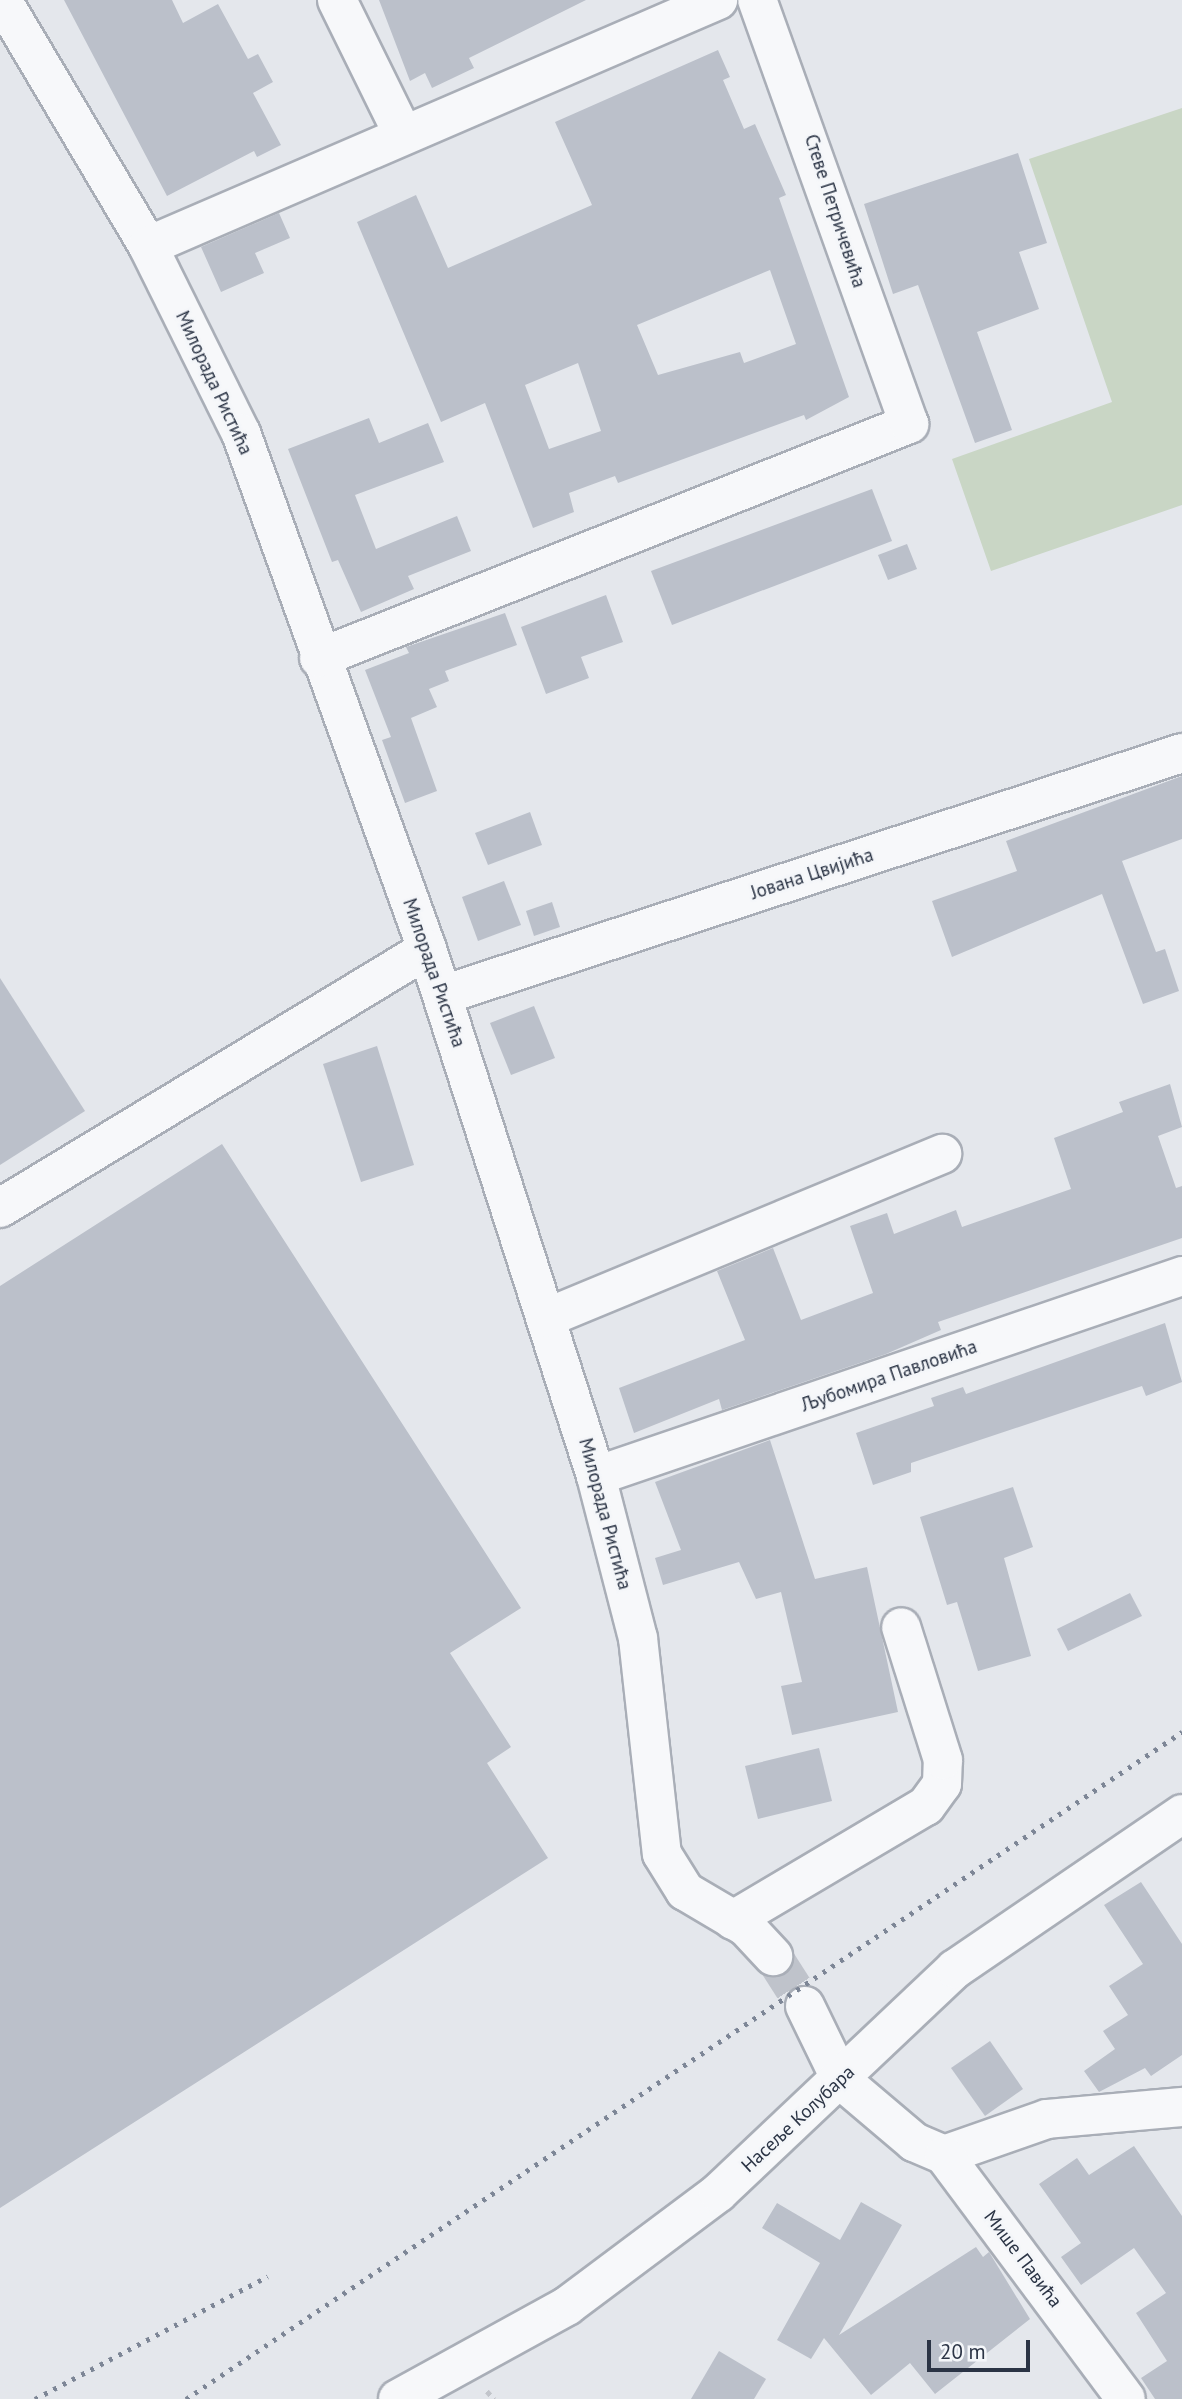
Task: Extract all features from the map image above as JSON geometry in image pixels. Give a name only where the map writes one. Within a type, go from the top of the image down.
[{"type":"street","name":"Милорада Ристића","points":[[2,0],[148,246],[241,433],[318,658],[427,949],[596,1476],[638,1638],[662,1854],[685,1891],[733,1920],[773,1956]]},
{"type":"street","points":[[337,0],[403,134]]},
{"type":"street","points":[[148,246],[718,0]]},
{"type":"street","name":"Стеве Петричевића","points":[[318,658],[909,424],[757,0]]},
{"type":"street","name":"Јована Цвијића","points":[[443,995],[1182,753]]},
{"type":"street","points":[[0,1208],[427,949]]},
{"type":"street","points":[[546,1318],[942,1154]]},
{"type":"street","name":"Љубомира Павловића","points":[[596,1476],[1182,1276]]},
{"type":"street","points":[[733,1920],[926,1805],[942,1784],[943,1760],[901,1627]]},
{"type":"street","name":"Насеље Колубара","points":[[398,2399],[567,2306],[718,2193],[841,2080],[955,1969],[1182,1815]]},
{"type":"street","points":[[805,2006],[841,2080],[914,2142],[944,2155],[1046,2119],[1182,2107]]},
{"type":"street","name":"Мише Павића","points":[[944,2155],[1126,2399]]},
{"type":"green space","points":[[1182,108],[1182,505],[991,571],[952,459],[1112,402],[1029,159]]},
{"type":"building","points":[[64,0],[172,0],[183,23],[218,4],[248,59],[258,54],[273,82],[253,93],[281,145],[257,157],[254,151],[167,196]]},
{"type":"building","points":[[379,0],[586,0],[469,58],[474,68],[432,88],[425,73],[410,81]]},
{"type":"building","points":[[718,50],[730,77],[723,80],[744,129],[755,124],[786,195],[779,198],[849,397],[806,420],[804,415],[618,483],[615,476],[569,493],[574,512],[533,528],[485,403],[441,422],[357,222],[416,195],[448,268],[592,205],[555,122]],"holes":[[[770,270],[796,344],[744,363],[740,352],[658,375],[637,325]],[[578,363],[601,431],[549,449],[525,385]]]},
{"type":"building","points":[[1018,153],[1047,243],[1019,252],[1039,309],[977,332],[1012,430],[975,443],[918,285],[893,294],[864,204]]},
{"type":"building","points":[[279,213],[290,238],[255,253],[264,273],[221,292],[201,247]]},
{"type":"building","points":[[369,418],[379,443],[428,423],[444,462],[355,495],[376,549],[457,516],[471,551],[408,576],[414,589],[361,612],[338,560],[332,562],[288,449]]},
{"type":"building","points":[[872,489],[892,541],[672,625],[651,571]]},
{"type":"building","points":[[907,544],[917,569],[888,580],[878,555]]},
{"type":"building","points":[[606,595],[623,642],[581,657],[589,678],[546,694],[521,627]]},
{"type":"building","points":[[505,613],[517,645],[445,671],[449,681],[429,689],[437,707],[411,718],[437,791],[405,803],[382,740],[391,737],[365,670],[409,653],[406,647]]},
{"type":"building","points":[[1182,776],[1182,839],[1122,861],[1156,952],[1165,949],[1179,991],[1143,1004],[1102,894],[952,957],[932,901],[1017,871],[1006,841]]},
{"type":"building","points":[[530,812],[542,845],[488,865],[475,833]]},
{"type":"building","points":[[504,881],[521,925],[478,941],[462,897]]},
{"type":"building","points":[[552,902],[560,927],[534,936],[526,911]]},
{"type":"building","points":[[0,978],[85,1111],[0,1165]]},
{"type":"building","points":[[534,1006],[555,1058],[511,1075],[490,1023]]},
{"type":"building","points":[[377,1046],[414,1165],[361,1182],[323,1064]]},
{"type":"building","points":[[1170,1084],[1182,1127],[1158,1136],[1176,1188],[1182,1186],[1182,1238],[938,1322],[941,1330],[886,1354],[722,1410],[719,1399],[634,1433],[619,1388],[745,1340],[717,1271],[773,1248],[801,1320],[873,1293],[850,1226],[887,1213],[894,1234],[956,1210],[962,1227],[1071,1189],[1054,1138],[1123,1112],[1119,1102]]},
{"type":"building","points":[[222,1144],[521,1608],[450,1653],[511,1747],[487,1763],[548,1858],[0,2208],[0,1286]]},
{"type":"building","points":[[1165,1323],[1182,1382],[1146,1396],[1142,1386],[911,1463],[911,1472],[873,1485],[856,1433],[934,1406],[931,1398],[963,1387],[966,1394]]},
{"type":"building","points":[[770,1440],[815,1579],[867,1567],[898,1712],[792,1735],[781,1686],[802,1682],[781,1592],[756,1599],[739,1562],[663,1585],[655,1558],[681,1550],[655,1482]]},
{"type":"building","points":[[1013,1487],[1033,1547],[1004,1558],[1031,1656],[978,1671],[957,1602],[947,1605],[920,1517]]},
{"type":"building","points":[[1130,1593],[1142,1616],[1068,1651],[1057,1629]]},
{"type":"building","points":[[819,1748],[832,1801],[758,1819],[745,1766]]},
{"type":"building","points":[[1141,1882],[1182,1944],[1182,2055],[1151,2076],[1145,2068],[1099,2092],[1084,2071],[1115,2049],[1103,2031],[1128,2015],[1109,1986],[1143,1964],[1104,1905]]},
{"type":"building","points":[[990,2041],[1023,2089],[985,2116],[951,2068]]},
{"type":"building","points":[[1134,2146],[1182,2216],[1182,2399],[1155,2399],[1141,2378],[1167,2361],[1136,2313],[1166,2293],[1134,2248],[1081,2285],[1061,2257],[1081,2243],[1039,2184],[1077,2158],[1089,2175]]},
{"type":"building","points":[[861,2202],[902,2225],[839,2335],[976,2247],[983,2257],[989,2252],[1030,2319],[935,2394],[910,2363],[871,2395],[824,2338],[811,2359],[777,2340],[820,2263],[762,2228],[777,2203],[840,2240]]},
{"type":"building","points":[[719,2351],[766,2379],[754,2399],[691,2399]]},
{"type":"tunnel","points":[[773,1956],[805,2006]]},
{"type":"railway","points":[[186,2399],[1182,1732]]},
{"type":"railway","points":[[35,2399],[268,2276]]}]
